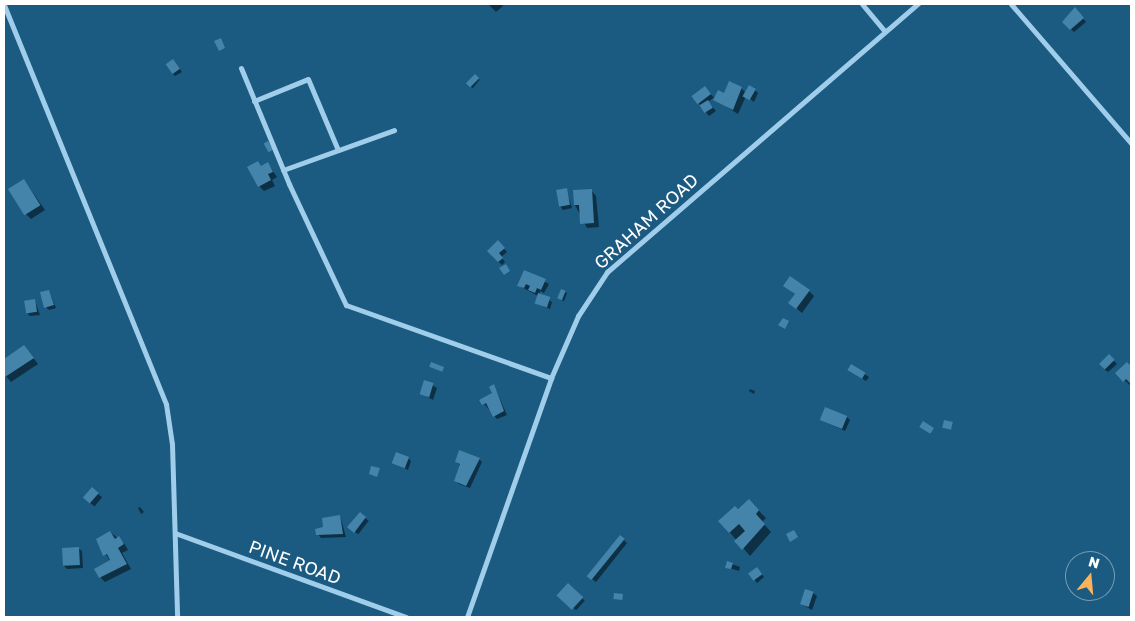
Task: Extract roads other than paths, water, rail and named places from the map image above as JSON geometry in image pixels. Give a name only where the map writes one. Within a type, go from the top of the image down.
[{"type":"street","points":[[862,4],[885,31]]},
{"type":"street","name":"GRAHAM ROAD","points":[[466,617],[551,378],[578,316],[607,272],[918,4]]},
{"type":"street","points":[[1011,4],[1131,144]]},
{"type":"street","points":[[4,5],[161,387],[172,444],[177,617]]},
{"type":"street","points":[[241,68],[283,170],[346,305],[551,378]]},
{"type":"street","points":[[254,101],[308,79],[338,150]]},
{"type":"street","points":[[283,170],[394,130]]},
{"type":"street","name":"PINE ROAD","points":[[175,533],[406,617]]}]
